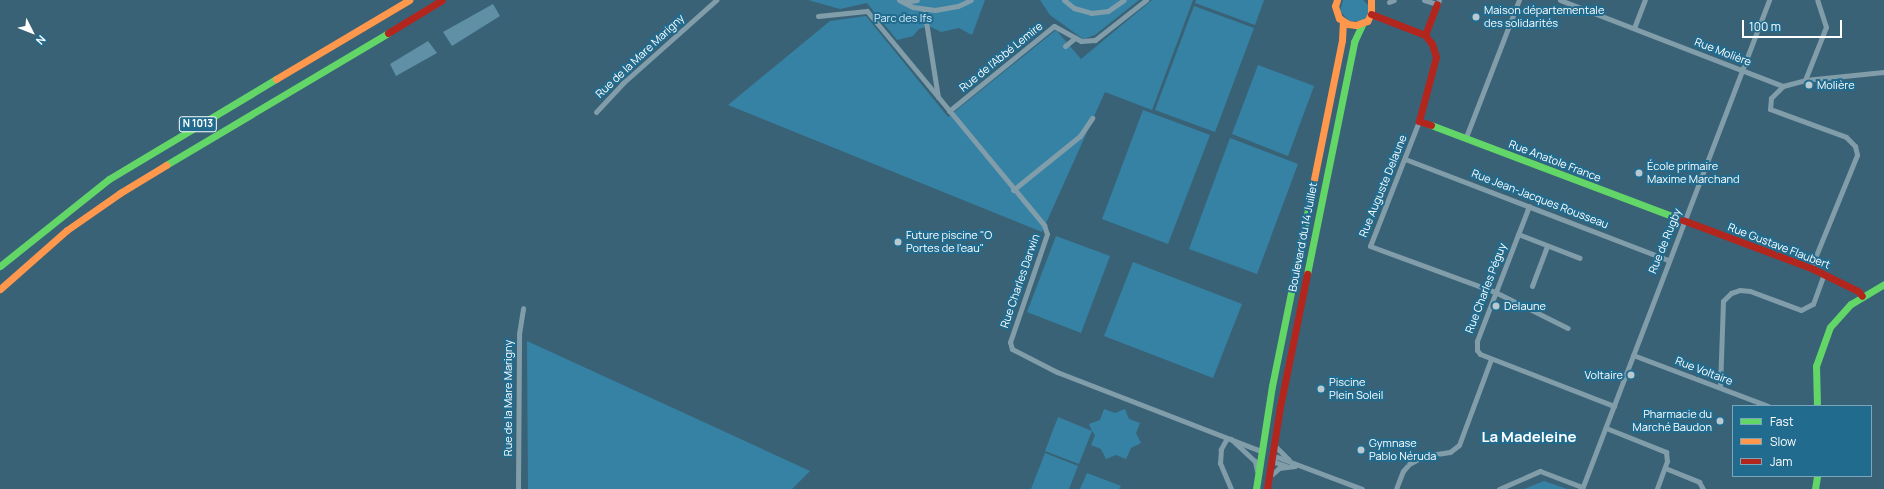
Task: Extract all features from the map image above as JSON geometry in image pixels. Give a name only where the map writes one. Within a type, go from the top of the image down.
[{"type":"main road","name":"N 1013","points":[[0,266],[72,206],[109,179],[409,0]]},
{"type":"main road","name":"N 1013","points":[[0,289],[68,230],[126,188],[442,0]]},
{"type":"main road","points":[[1370,0],[1371,14],[1425,35],[1432,44],[1436,57],[1419,120]]},
{"type":"main road","name":"Boulevard du 14 Juillet","points":[[1256,489],[1261,451],[1342,40],[1343,22],[1336,12],[1335,1]]},
{"type":"main road","points":[[1425,35],[1438,2]]},
{"type":"main road","name":"Boulevard du 14 Juillet","points":[[1268,489],[1274,444],[1354,42],[1362,24],[1371,14]]},
{"type":"main road","points":[[1343,22],[1362,24]]},
{"type":"main road","name":"Rue Anatole France","points":[[1419,120],[1684,222]]},
{"type":"main road","name":"Rue Gustave Flaubert","points":[[1684,222],[1811,268],[1858,291],[1862,296]]},
{"type":"main road","points":[[1817,405],[1816,366],[1824,340],[1836,319],[1862,296],[1884,284]]},
{"type":"main road","points":[[1261,451],[1272,455]]},
{"type":"main road","points":[[1815,489],[1817,477]]},
{"type":"street","name":"Rue de la Mare Marigny","points":[[596,112],[623,83],[716,0]]},
{"type":"street","points":[[901,1],[917,0]]},
{"type":"street","points":[[901,1],[924,9],[947,9],[971,0]]},
{"type":"street","points":[[1064,0],[1074,8],[1091,14],[1108,11],[1124,0]]},
{"type":"street","name":"Rue de l'Abbé Lemire","points":[[949,111],[1054,26],[1060,28],[1075,38],[1088,42],[1095,40],[1146,0]]},
{"type":"street","points":[[1424,0],[1438,2]]},
{"type":"street","points":[[1466,137],[1519,0]]},
{"type":"street","name":"Rue Molière","points":[[1560,0],[1783,86]]},
{"type":"street","points":[[1634,28],[1645,0]]},
{"type":"street","name":"Rue de Rugby","points":[[1582,488],[1606,428],[1668,260],[1769,0]]},
{"type":"street","points":[[1805,80],[1826,27],[1818,0]]},
{"type":"street","points":[[924,9],[938,98]]},
{"type":"street","name":"Rue Charles Darwin","points":[[818,16],[867,11],[1013,190],[1044,225],[1047,234],[1010,342],[1012,349],[1057,372],[1261,451]]},
{"type":"street","points":[[1065,46],[1075,38]]},
{"type":"street","points":[[1811,268],[1857,155],[1856,146],[1846,137],[1770,109],[1771,98],[1783,86],[1805,80],[1884,72]]},
{"type":"street","points":[[1013,190],[1080,136],[1092,118]]},
{"type":"street","name":"Rue Auguste Delaune","points":[[1419,120],[1370,246],[1495,292]]},
{"type":"street","name":"Rue Jean-Jacques Rousseau","points":[[1404,159],[1668,260]]},
{"type":"street","name":"Rue Charles Péguy","points":[[1529,206],[1476,345],[1480,354],[1614,406]]},
{"type":"street","points":[[1518,234],[1580,258]]},
{"type":"street","points":[[1532,286],[1548,246]]},
{"type":"street","points":[[1720,387],[1723,301],[1731,293],[1740,290],[1750,291],[1801,310],[1812,304],[1824,274]]},
{"type":"street","points":[[1495,292],[1568,328]]},
{"type":"street","name":"Rue de la Mare Marigny","points":[[518,489],[518,334],[523,308]]},
{"type":"street","name":"Rue Voltaire","points":[[1633,355],[1765,405]]},
{"type":"street","points":[[1396,489],[1403,471],[1409,464],[1424,456],[1450,452],[1459,445],[1491,358]]},
{"type":"street","points":[[1606,428],[1661,448],[1667,456],[1665,468],[1657,489]]},
{"type":"street","points":[[1231,489],[1220,463],[1222,449],[1229,438],[1255,461],[1258,474]]},
{"type":"street","points":[[1274,444],[1296,466]]},
{"type":"street","points":[[1272,455],[1296,466],[1362,489]]},
{"type":"street","points":[[1272,455],[1275,462],[1289,467]]},
{"type":"street","points":[[1269,477],[1279,468],[1296,466]]},
{"type":"street","points":[[1665,468],[1698,482],[1703,489]]},
{"type":"street","points":[[1499,489],[1540,471],[1582,488]]},
{"type":"green space","name":"Parc des Ifs","points":[[808,0],[985,0],[972,35],[959,28],[941,32],[929,26],[919,29],[913,36],[897,40],[867,3],[840,9]]},
{"type":"green space","points":[[1040,0],[1139,0],[1095,35],[1083,39],[1050,15]]},
{"type":"green space","points":[[1152,0],[1193,0],[1152,110],[1105,92],[1042,232],[728,105],[830,21],[866,16],[948,117],[1056,30],[1081,59]]},
{"type":"green space","points":[[1196,0],[1264,0],[1255,25],[1195,3]]},
{"type":"green space","points":[[1343,0],[1363,0],[1368,5],[1368,14],[1362,21],[1349,21],[1340,11]]},
{"type":"green space","points":[[1194,6],[1254,28],[1215,132],[1155,110]]},
{"type":"green space","points":[[1258,65],[1314,86],[1288,156],[1232,134]]},
{"type":"green space","points":[[1143,110],[1210,135],[1168,244],[1102,219]]},
{"type":"green space","points":[[1230,138],[1298,164],[1257,274],[1189,249]]},
{"type":"green space","points":[[1056,236],[1110,256],[1081,333],[1027,312]]},
{"type":"green space","points":[[1133,262],[1242,304],[1213,378],[1104,336]]},
{"type":"green space","points":[[527,341],[810,471],[792,489],[528,489]]},
{"type":"green space","points":[[1104,409],[1115,413],[1125,409],[1129,419],[1140,423],[1136,433],[1141,443],[1131,448],[1126,459],[1116,455],[1106,459],[1101,449],[1091,445],[1095,435],[1089,424],[1100,420]]},
{"type":"green space","points":[[1058,417],[1092,431],[1079,464],[1045,451]]},
{"type":"green space","points":[[1045,453],[1078,466],[1069,489],[1031,489]]},
{"type":"green space","points":[[1087,473],[1121,486],[1119,489],[1080,489]]},
{"type":"green space","points":[[1544,481],[1567,489],[1524,489]]},
{"type":"shaded area","points":[[493,4],[500,16],[452,46],[443,32]]},
{"type":"shaded area","points":[[428,41],[437,53],[396,76],[390,64]]},
{"type":"traffic: fast","points":[[1307,274],[1354,42],[1362,25]]},
{"type":"traffic: fast","points":[[166,165],[388,33]]},
{"type":"traffic: fast","points":[[0,266],[109,179],[276,79]]},
{"type":"traffic: fast","points":[[1431,125],[1680,219]]},
{"type":"traffic: fast","points":[[1256,489],[1272,386],[1310,199]]},
{"type":"traffic: fast","points":[[1817,405],[1816,366],[1830,327],[1851,304],[1884,284]]},
{"type":"traffic: fast","points":[[1815,489],[1817,477]]},
{"type":"traffic: slow","points":[[276,79],[409,0]]},
{"type":"traffic: slow","points":[[1337,0],[1335,6],[1339,18],[1348,24],[1356,25],[1367,21],[1371,14],[1371,0]]},
{"type":"traffic: slow","points":[[1310,199],[1342,40],[1343,22]]},
{"type":"traffic: slow","points":[[0,289],[67,230],[120,193],[166,165]]},
{"type":"traffic: jam","points":[[388,33],[442,0]]},
{"type":"traffic: jam","points":[[1431,125],[1419,121],[1436,57],[1432,44],[1425,35],[1437,4]]},
{"type":"traffic: jam","points":[[1371,14],[1425,35]]},
{"type":"traffic: jam","points":[[1680,219],[1811,268],[1858,291],[1862,296]]},
{"type":"traffic: jam","points":[[1267,489],[1280,407],[1307,274]]},
{"type":"place","name":"Maison départementale des solidarités","points":[[1476,17]]},
{"type":"place","name":"Molière","points":[[1809,85]]},
{"type":"place","name":"École primaire Maxime Marchand","points":[[1639,173]]},
{"type":"place","name":"Future piscine \"O Portes de l'eau\"","points":[[898,242]]},
{"type":"place","name":"Delaune","points":[[1496,306]]},
{"type":"place","name":"Voltaire","points":[[1631,375]]},
{"type":"place","name":"Piscine Plein Soleil","points":[[1321,389]]},
{"type":"place","name":"Pharmacie du Marché Baudon","points":[[1720,421]]},
{"type":"place","name":"Gymnase Pablo Néruda","points":[[1361,450]]},
{"type":"district","name":"La Madeleine","points":[[1529,437]]}]
